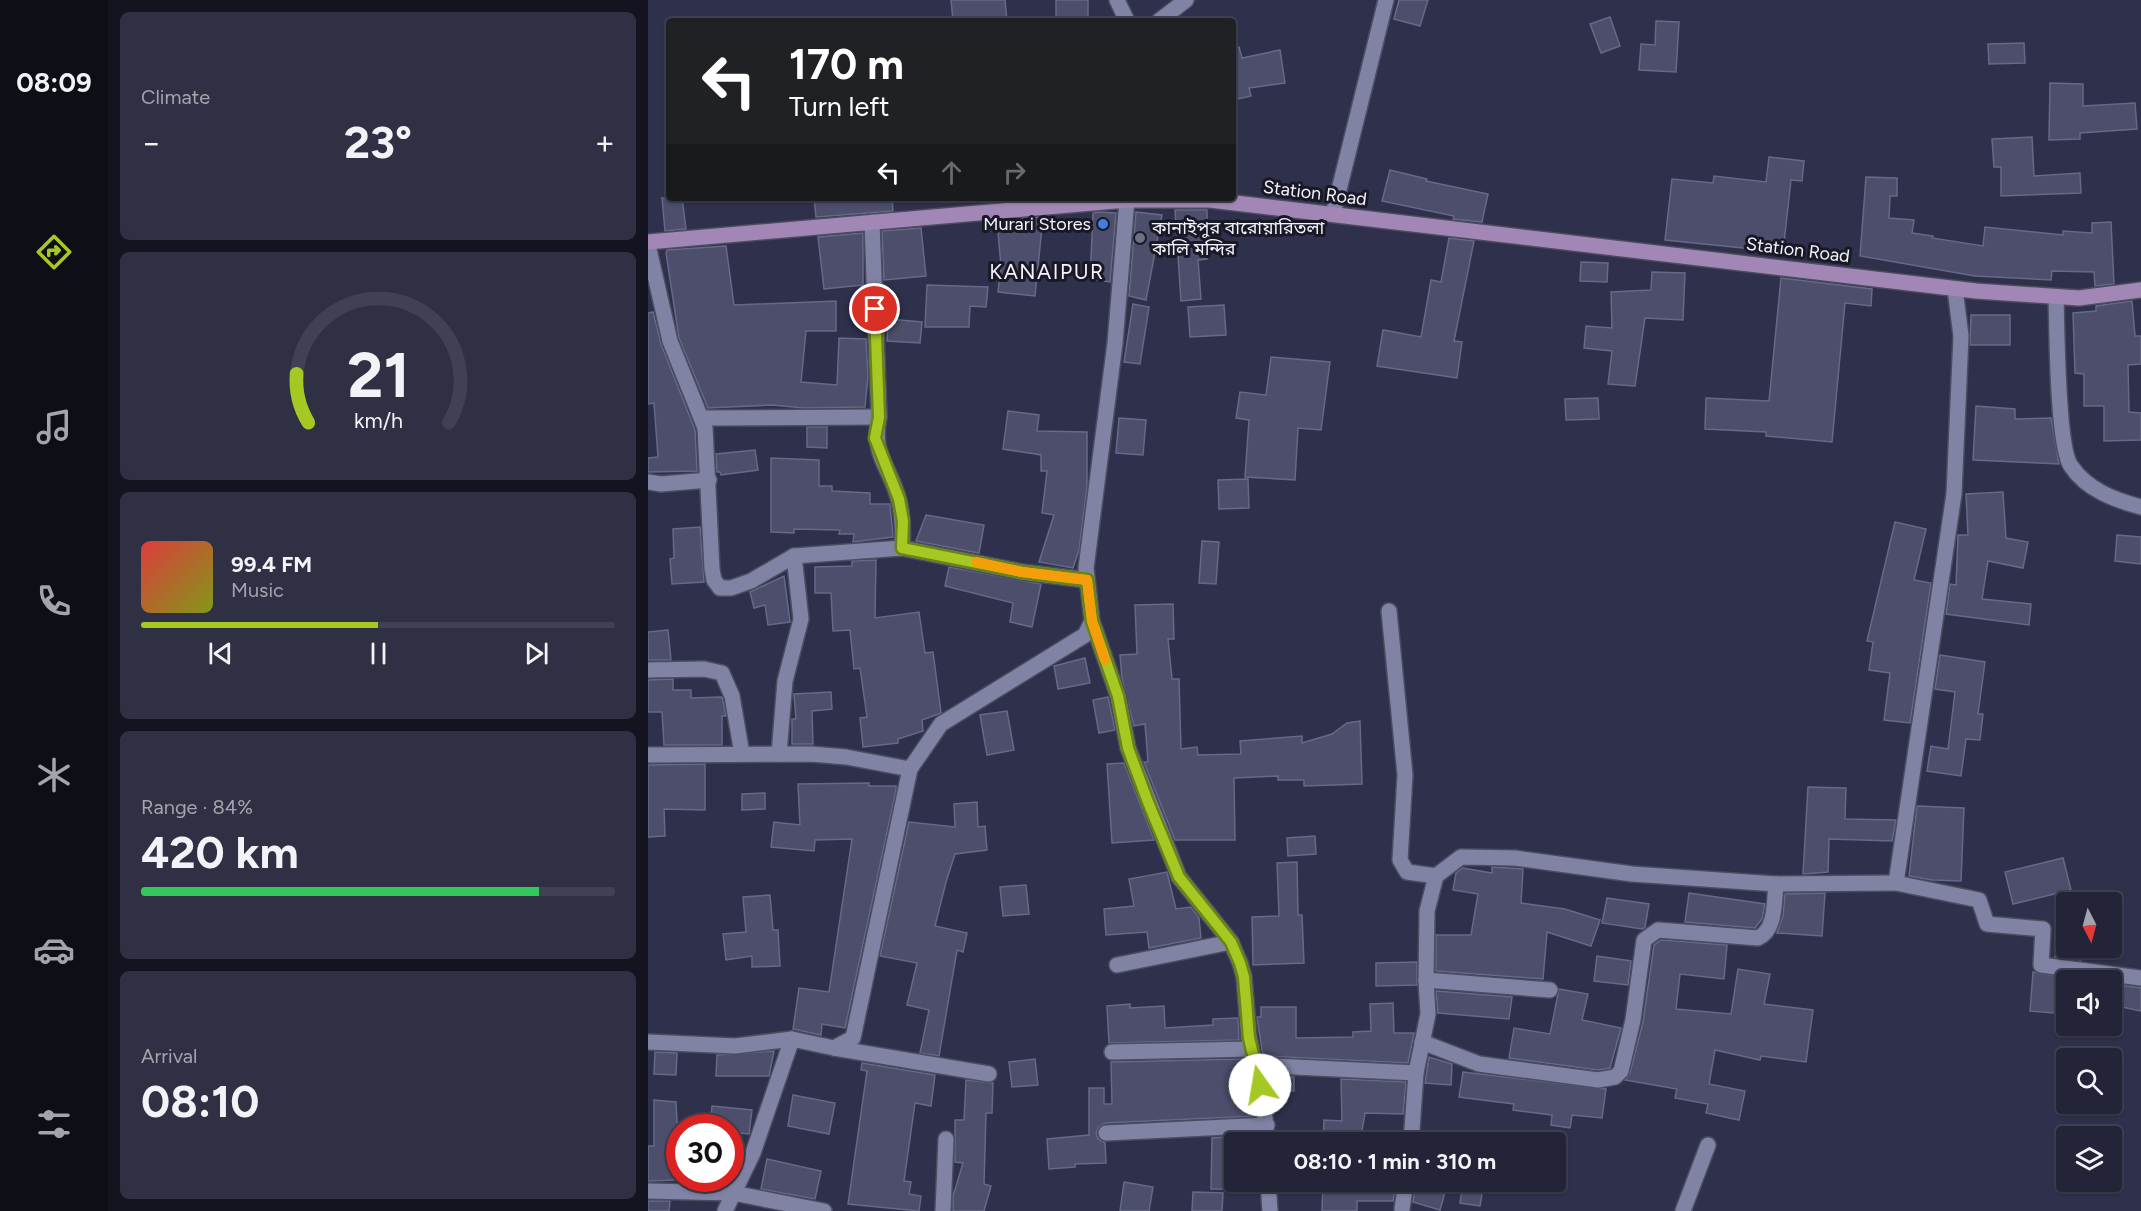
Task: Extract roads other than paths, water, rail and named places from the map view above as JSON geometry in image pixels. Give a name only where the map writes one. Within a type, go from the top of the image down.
[{"type":"main road","name":"Station Road","points":[[648,244],[1116,201]]},
{"type":"main road","name":"Station Road","points":[[1226,201],[1955,289],[2079,298],[2141,290]]},
{"type":"street","points":[[1118,0],[1126,18]]},
{"type":"street","points":[[1162,18],[1186,0]]},
{"type":"street","points":[[1333,214],[1386,0]]},
{"type":"street","points":[[1128,201],[1115,343],[1087,580],[1092,621],[1118,696],[1128,748],[1179,877],[1231,942],[1244,977],[1251,1049],[1267,1132]]},
{"type":"street","points":[[872,222],[879,417],[875,438],[899,499],[903,521],[902,548]]},
{"type":"street","points":[[648,244],[670,341],[702,418],[709,480],[712,568],[714,580],[720,588],[730,588],[751,581],[795,556],[902,548],[1022,572],[1087,580]]},
{"type":"street","points":[[1896,883],[1954,494],[1961,336],[1955,289]]},
{"type":"street","points":[[2056,297],[2058,379],[2069,465],[2085,481],[2112,498],[2141,507]]},
{"type":"street","points":[[702,418],[879,417]]},
{"type":"street","points":[[648,482],[661,484],[709,480]]},
{"type":"street","points":[[779,754],[785,681],[801,619],[795,556]]},
{"type":"street","points":[[1389,610],[1405,775],[1400,860],[1407,872],[1436,876]]},
{"type":"street","points":[[834,1048],[853,1038],[910,770],[941,724],[1085,635],[1092,621]]},
{"type":"street","points":[[648,670],[704,669],[722,673],[732,696],[742,754]]},
{"type":"street","points":[[648,755],[779,754],[846,757],[910,770]]},
{"type":"street","points":[[1412,1132],[1416,1073],[1428,1014],[1427,911],[1436,876],[1461,857],[1473,855],[1515,858],[1632,874],[1776,884],[1896,883],[1979,900],[1987,924],[2043,929],[2041,965],[2141,978]]},
{"type":"street","points":[[1422,1042],[1479,1064],[1598,1080],[1615,1077],[1621,1071],[1633,1020],[1644,940],[1658,930],[1758,938],[1766,934],[1770,926],[1776,884]]},
{"type":"street","points":[[1117,965],[1231,942]]},
{"type":"street","points":[[1426,980],[1550,990]]},
{"type":"street","points":[[725,1211],[753,1154],[792,1039]]},
{"type":"street","points":[[648,1042],[735,1046],[792,1039],[989,1074]]},
{"type":"street","points":[[1112,1052],[1251,1049]]},
{"type":"street","points":[[1255,1065],[1416,1073]]},
{"type":"street","points":[[1106,1133],[1267,1125]]},
{"type":"street","points":[[943,1211],[946,1139]]},
{"type":"street","points":[[1683,1211],[1708,1145]]},
{"type":"street","points":[[648,1191],[734,1193],[824,1211]]},
{"type":"street","points":[[1269,1192],[1270,1211]]},
{"type":"street","points":[[1402,1209],[1405,1192]]},
{"type":"place","name":"Murari Stores","points":[[1103,224]]},
{"type":"place","name":"কানাইপুর বারোয়ারিতলা কালি মন্দির","points":[[1140,238]]},
{"type":"district","name":"KANAIPUR","points":[[1047,271]]}]
